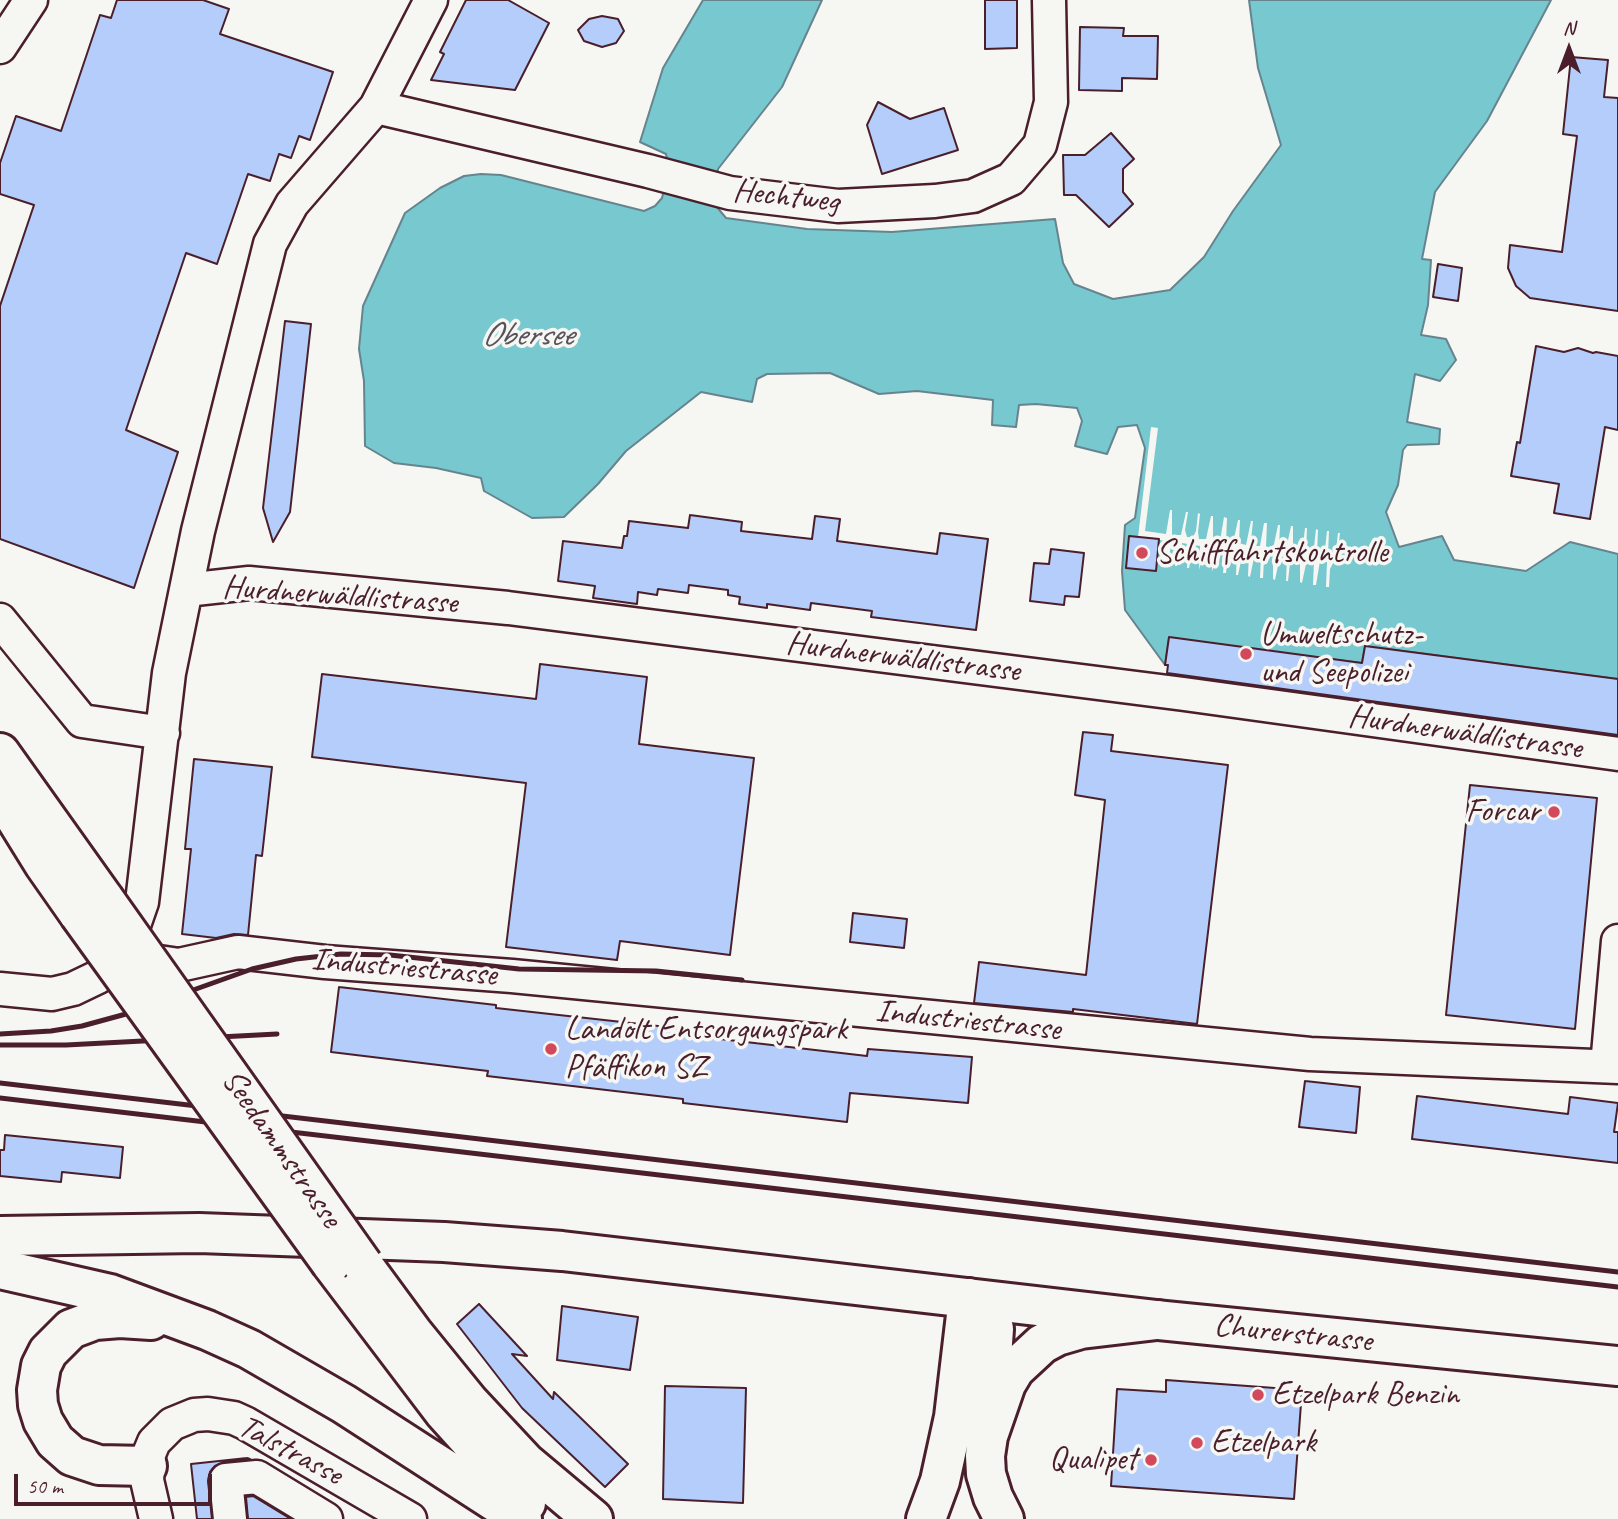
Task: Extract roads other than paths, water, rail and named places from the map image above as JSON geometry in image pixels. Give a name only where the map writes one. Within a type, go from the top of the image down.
[{"type":"main road","points":[[0,753],[92,906],[347,1264],[444,1412],[505,1482],[542,1519]]},
{"type":"main road","points":[[0,793],[44,864]]},
{"type":"main road","points":[[0,809],[44,864],[92,906]]},
{"type":"main road","name":"Churerstrasse","points":[[0,1236],[199,1233],[444,1242],[562,1251],[1157,1320],[1618,1366]]},
{"type":"main road","points":[[347,1264],[413,1333],[469,1402],[525,1462],[593,1519]]},
{"type":"main road","points":[[0,1269],[110,1294],[207,1330],[249,1349],[333,1397],[522,1519]]},
{"type":"main road","points":[[926,1519],[940,1481],[952,1428],[968,1298],[986,1311],[992,1319],[994,1329],[985,1456],[986,1474],[1004,1519]]},
{"type":"main road","points":[[147,1466],[89,1463],[72,1456],[55,1441],[43,1421],[37,1398],[39,1373],[44,1359],[64,1334],[95,1320],[132,1318],[207,1330]]},
{"type":"main road","points":[[985,1456],[988,1436],[1006,1384],[1016,1369],[1041,1343],[1081,1329],[1157,1320]]},
{"type":"street","points":[[0,47],[31,0]]},
{"type":"street","name":"Hurdnerwäldlistrasse","points":[[123,957],[142,902],[169,673],[186,590],[210,481],[270,244],[292,204],[376,107],[431,0]]},
{"type":"street","name":"Hechtweg","points":[[376,107],[648,170],[730,192],[838,206],[907,203],[973,196],[1011,179],[1040,145],[1051,102],[1049,0]]},
{"type":"street","name":"Hurdnerwäldlistrasse","points":[[186,590],[249,583],[508,608],[1198,696],[1618,754]]},
{"type":"street","points":[[0,620],[82,721],[163,733]]},
{"type":"street","points":[[1612,1066],[1618,941]]},
{"type":"street","name":"Industriestrasse","points":[[123,957],[178,965],[238,952],[1310,1054],[1612,1066]]},
{"type":"street","points":[[0,989],[52,994],[73,989],[98,977],[123,957]]},
{"type":"street","name":"Talstrasse","points":[[147,1466],[154,1443],[172,1424],[194,1415],[234,1418],[261,1431],[397,1516]]},
{"type":"street","points":[[147,1466],[149,1493],[156,1519]]},
{"type":"street","points":[[230,1519],[226,1480],[257,1477],[326,1519]]},
{"type":"water","name":"Obersee","points":[[703,0],[822,0],[782,87],[718,169],[716,206],[726,218],[807,229],[892,232],[1055,219],[1063,263],[1074,284],[1113,299],[1170,290],[1204,257],[1233,211],[1281,145],[1258,68],[1249,0],[1551,0],[1487,121],[1435,192],[1422,259],[1431,260],[1428,305],[1421,335],[1446,339],[1456,360],[1440,381],[1415,374],[1407,422],[1440,429],[1439,444],[1407,445],[1403,450],[1398,485],[1386,512],[1399,547],[1442,536],[1454,560],[1526,571],[1570,542],[1618,554],[1618,679],[1365,646],[1362,663],[1169,639],[1165,665],[1125,610],[1122,571],[1125,525],[1135,518],[1145,448],[1137,425],[1118,427],[1107,454],[1075,446],[1082,421],[1077,408],[1019,405],[1016,427],[992,425],[993,400],[917,391],[879,394],[830,373],[767,374],[757,379],[752,402],[701,392],[626,451],[598,484],[564,517],[532,518],[484,491],[481,478],[436,468],[394,463],[365,446],[364,381],[359,349],[363,306],[405,213],[440,188],[464,176],[481,174],[501,175],[644,211],[655,206],[662,198],[669,168],[666,154],[640,142],[663,68]]},
{"type":"railway","points":[[0,1034],[82,1026],[126,1014],[252,969],[296,959],[341,954],[390,955],[519,969],[656,971],[742,980]]},
{"type":"railway","points":[[0,1045],[66,1045],[277,1034]]},
{"type":"railway","points":[[0,1083],[1618,1272]]},
{"type":"railway","points":[[0,1098],[1618,1287]]},
{"type":"place","name":"Schifffahrtskontrolle","points":[[1142,553]]},
{"type":"place","name":"Umweltschutz- und Seepolizei","points":[[1246,654]]},
{"type":"place","name":"Forcar","points":[[1554,812]]},
{"type":"place","name":"Landolt Entsorgungspark Pfäffikon SZ","points":[[551,1049]]},
{"type":"place","name":"Etzelpark Benzin","points":[[1258,1395]]},
{"type":"place","name":"Etzelpark","points":[[1197,1443]]},
{"type":"place","name":"Qualipet","points":[[1151,1460]]}]
